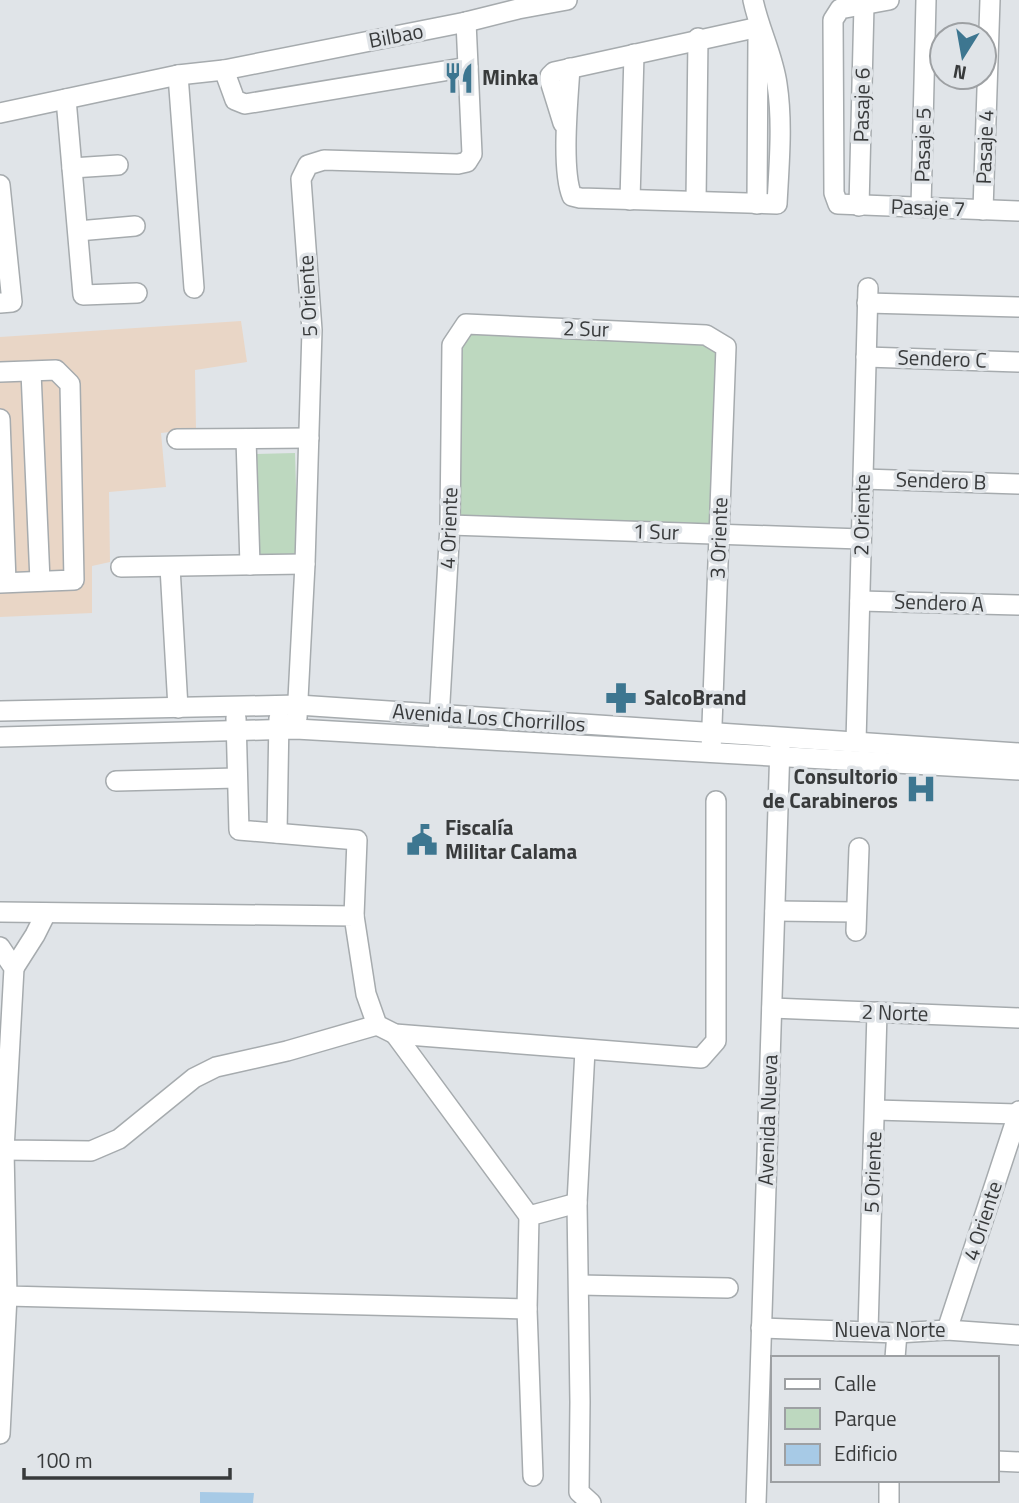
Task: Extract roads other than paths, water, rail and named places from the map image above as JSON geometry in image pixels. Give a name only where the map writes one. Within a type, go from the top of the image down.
[{"type":"street","name":"Bilbao","points":[[0,113],[178,75],[224,70],[567,0]]},
{"type":"street","points":[[753,0],[777,84],[780,130],[777,204],[572,196],[568,188],[566,134],[549,78],[554,72],[698,38],[759,27]]},
{"type":"street","points":[[864,5],[889,0]]},
{"type":"street","name":"Pasaje 5","points":[[921,207],[926,0]]},
{"type":"street","name":"Pasaje 4","points":[[983,210],[990,0]]},
{"type":"street","name":"Pasaje 6","points":[[838,204],[834,193],[833,20],[840,9],[864,5],[859,206]]},
{"type":"street","name":"5 Oriente","points":[[277,833],[305,564],[312,330],[301,179],[308,165],[324,160],[458,164],[467,162],[472,154],[466,22]]},
{"type":"street","points":[[757,204],[759,27]]},
{"type":"street","points":[[696,201],[698,38]]},
{"type":"street","points":[[630,200],[634,54]]},
{"type":"street","name":"Bilbao","points":[[224,70],[235,100],[245,104],[468,67]]},
{"type":"street","points":[[178,75],[194,288]]},
{"type":"street","points":[[66,99],[83,295],[137,293]]},
{"type":"street","points":[[72,168],[118,165]]},
{"type":"street","points":[[0,185],[12,302],[0,303]]},
{"type":"street","name":"Pasaje 7","points":[[838,204],[1019,211]]},
{"type":"street","points":[[78,232],[135,226]]},
{"type":"street","name":"2 Oriente","points":[[856,742],[867,296],[1019,307]]},
{"type":"street","name":"2 Sur","points":[[466,324],[706,334]]},
{"type":"street","name":"4 Oriente","points":[[438,737],[450,525],[452,345],[466,324]]},
{"type":"street","name":"3 Oriente","points":[[706,334],[726,347],[711,743]]},
{"type":"street","name":"Sendero C","points":[[866,357],[1019,362]]},
{"type":"street","points":[[0,372],[56,370],[70,384],[74,580],[3,583],[0,419]]},
{"type":"street","points":[[31,372],[40,581]]},
{"type":"street","points":[[177,439],[309,438]]},
{"type":"street","points":[[246,439],[250,565]]},
{"type":"street","name":"Sendero B","points":[[863,479],[1019,484]]},
{"type":"street","name":"1 Sur","points":[[450,525],[861,539]]},
{"type":"street","points":[[121,567],[305,564]]},
{"type":"street","points":[[170,567],[178,708]]},
{"type":"street","name":"Sendero A","points":[[860,601],[1019,605]]},
{"type":"street","name":"Avenida Los Chorrillos","points":[[0,712],[289,705],[593,725],[711,743]]},
{"type":"street","points":[[235,706],[239,830],[357,840],[354,916],[366,994],[377,1025]]},
{"type":"street","points":[[592,746],[593,725]]},
{"type":"street","name":"Avenida Los Chorrillos","points":[[0,737],[288,729],[592,746],[711,743],[1019,770]]},
{"type":"street","name":"Avenida Los Chorrillos","points":[[780,747],[856,742],[1019,753]]},
{"type":"street","name":"Avenida Nueva","points":[[756,1503],[765,1454],[761,1328],[780,747]]},
{"type":"street","points":[[116,781],[237,778]]},
{"type":"street","points":[[2,1150],[91,1151],[119,1139],[194,1078],[216,1067],[287,1051],[377,1025],[395,1034],[701,1058],[716,1041],[716,801]]},
{"type":"street","points":[[775,911],[856,921],[859,848]]},
{"type":"street","points":[[0,912],[354,916]]},
{"type":"street","points":[[0,1434],[6,1296],[2,1150],[14,968],[46,912]]},
{"type":"street","points":[[0,947],[14,968]]},
{"type":"street","name":"2 Norte","points":[[772,1008],[1019,1018]]},
{"type":"street","name":"5 Oriente","points":[[868,1331],[877,1012]]},
{"type":"street","points":[[395,1034],[529,1216],[527,1310],[533,1476]]},
{"type":"street","points":[[585,1050],[577,1203],[579,1492],[591,1503]]},
{"type":"street","points":[[875,1110],[1018,1112]]},
{"type":"street","name":"4 Oriente","points":[[947,1331],[1018,1112]]},
{"type":"street","points":[[529,1216],[577,1203]]},
{"type":"street","points":[[579,1285],[728,1288]]},
{"type":"street","points":[[6,1296],[527,1310]]},
{"type":"street","name":"Nueva Norte","points":[[761,1328],[1019,1335]]},
{"type":"street","points":[[895,1356],[897,1333]]},
{"type":"street","points":[[998,1461],[1019,1462]]},
{"type":"street","points":[[889,1482],[889,1503]]},
{"type":"place","name":"Minka","points":[[459,78]]},
{"type":"place","name":"SalcoBrand","points":[[621,698]]},
{"type":"place","name":"Consultorio de Carabineros","points":[[921,789]]},
{"type":"place","name":"Fiscalía Militar Calama","points":[[422,840]]}]
